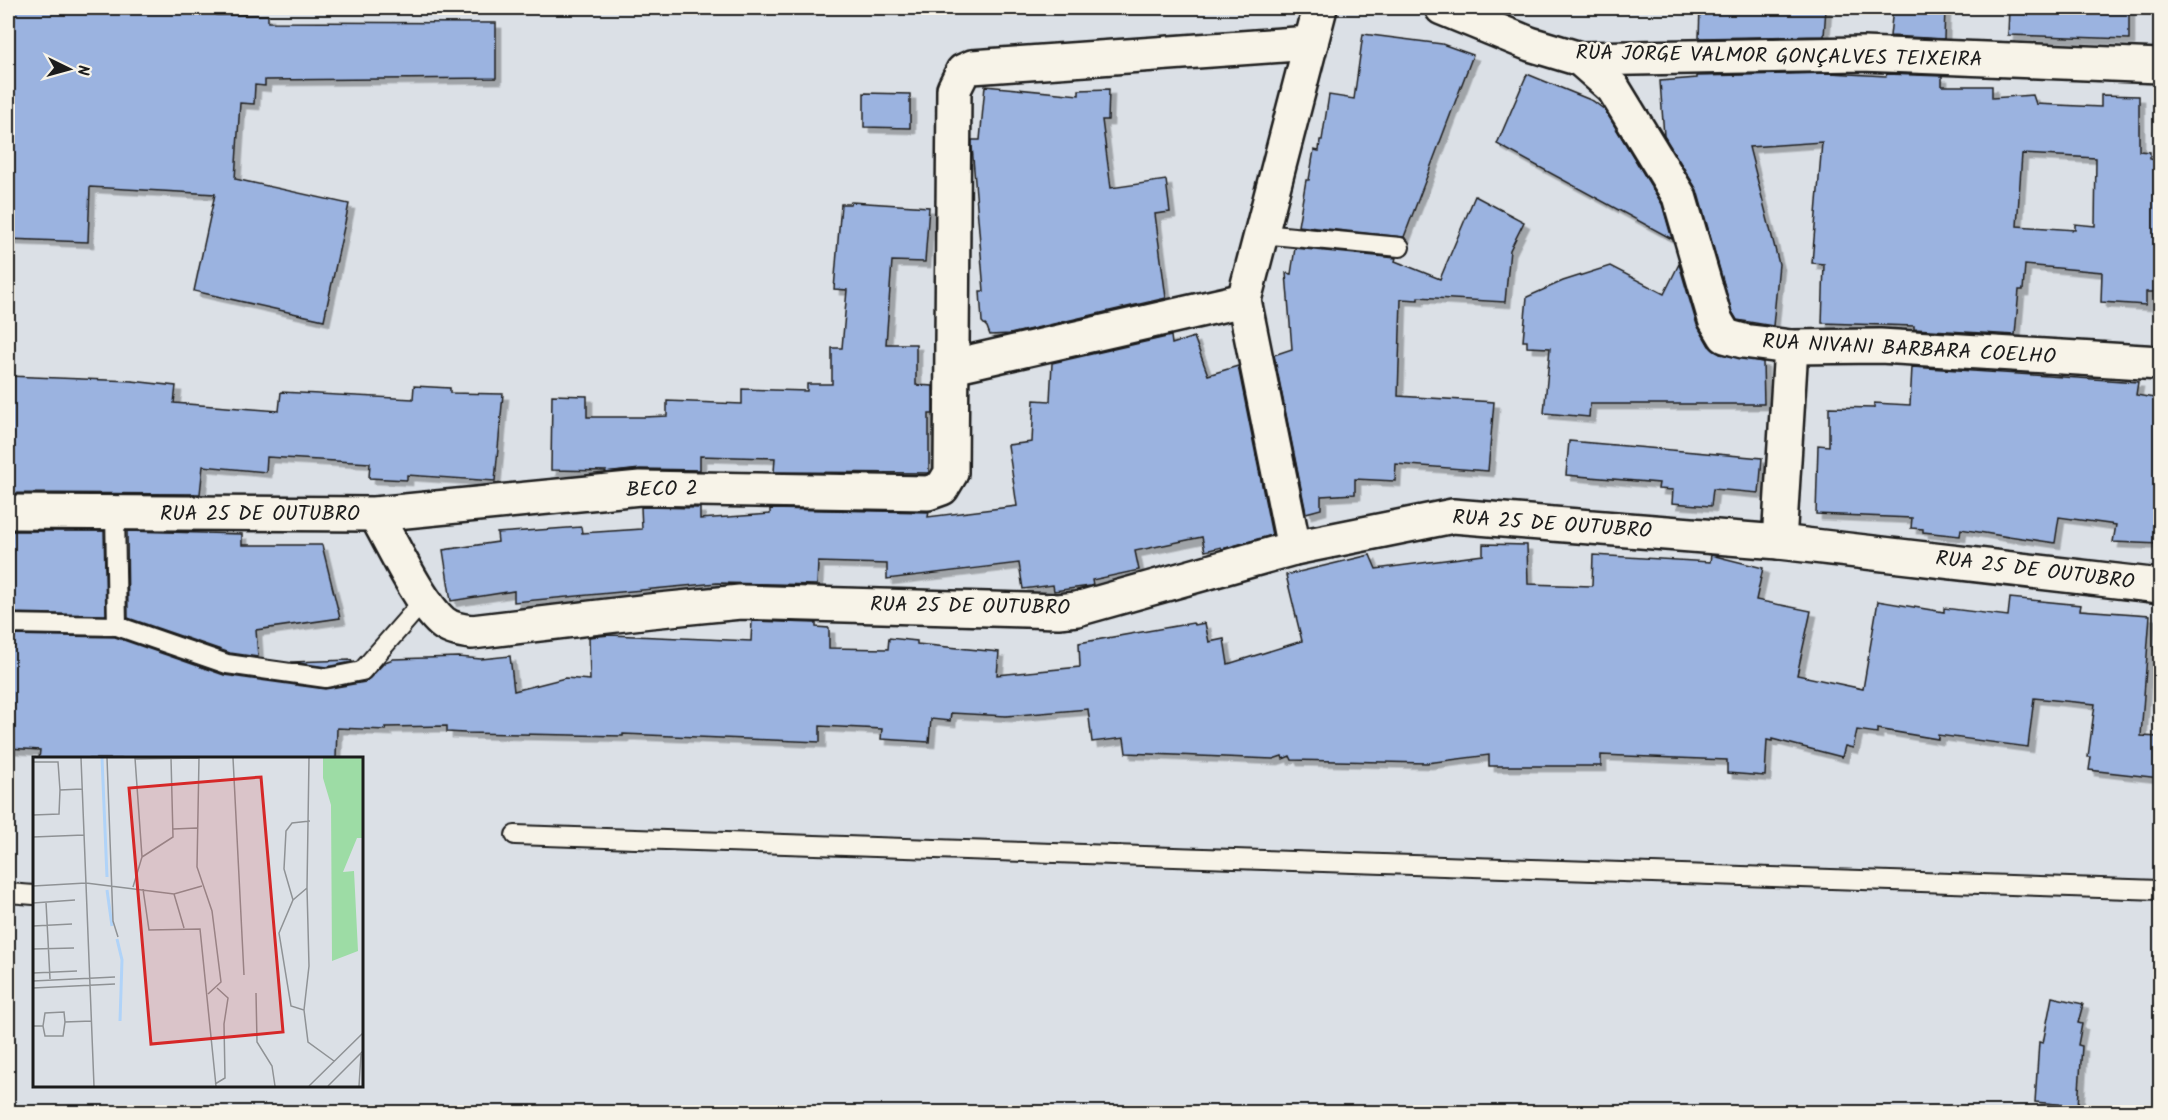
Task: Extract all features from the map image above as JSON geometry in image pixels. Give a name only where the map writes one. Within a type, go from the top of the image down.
[{"type":"street","points":[[1294,548],[1244,300],[1320,8]]},
{"type":"street","name":"RUA JORGE VALMOR GONÇALVES TEIXEIRA","points":[[1442,8],[1530,44],[1580,59],[1862,54],[2160,66]]},
{"type":"street","points":[[1244,300],[953,366],[954,89],[963,71],[972,67],[1311,43]]},
{"type":"street","name":"RUA NIVANI BARBARA COELHO","points":[[1580,59],[1612,88],[1679,196],[1720,330],[1725,336],[1791,347],[1880,346],[2160,363]]},
{"type":"street","points":[[1779,542],[1791,347]]},
{"type":"street","name":"BECO 2","points":[[375,514],[640,488],[928,492],[942,488],[951,473],[953,366]]},
{"type":"street","name":"RUA 25 DE OUTUBRO","points":[[8,512],[375,514],[424,600],[444,624],[472,632],[740,603],[1058,611],[1077,609],[1294,548],[1453,516],[1779,542],[2160,586]]},
{"type":"lane","points":[[1262,234],[1400,247]]},
{"type":"lane","points":[[115,513],[117,626]]},
{"type":"lane","points":[[8,624],[117,626],[227,664],[326,678],[362,671],[424,600]]},
{"type":"lane","points":[[515,835],[2160,890]]},
{"type":"lane","points":[[8,892],[33,895]]},
{"type":"building","points":[[8,8],[217,8],[217,15],[268,15],[268,22],[496,23],[496,78],[265,80],[265,86],[255,85],[254,104],[240,103],[235,179],[349,204],[324,320],[194,291],[215,194],[90,187],[88,242],[8,239]]},
{"type":"building","points":[[1700,8],[1826,8],[1824,36],[1699,38]]},
{"type":"building","points":[[1893,8],[1945,8],[1944,39],[1890,36]]},
{"type":"building","points":[[2009,8],[2129,8],[2129,39],[2008,35]]},
{"type":"building","points":[[1363,34],[1442,44],[1473,55],[1404,237],[1298,226],[1314,150],[1319,151],[1320,140],[1322,140],[1329,95],[1354,99]]},
{"type":"building","points":[[1830,73],[1942,76],[1942,86],[1992,86],[1992,98],[2033,95],[2036,104],[2101,107],[2101,95],[2139,96],[2139,151],[2150,152],[2150,159],[2160,161],[2160,292],[2146,292],[2146,305],[2101,302],[2102,272],[2025,265],[2023,290],[2019,290],[2015,335],[1914,329],[1914,326],[1822,323],[1824,264],[1812,263],[1822,142],[1749,147],[1779,264],[1773,326],[1737,320],[1732,312],[1697,190],[1664,136],[1660,81],[1697,78],[1697,76]],"holes":[[[2022,154],[2096,158],[2095,226],[2075,224],[2075,230],[2017,226]]]},
{"type":"building","points":[[1527,74],[1593,101],[1605,110],[1662,204],[1672,239],[1497,144]]},
{"type":"building","points":[[985,86],[1079,95],[1079,90],[1109,89],[1108,120],[1102,120],[1111,188],[1166,180],[1170,212],[1155,214],[1166,298],[1010,334],[990,335],[982,322],[980,291],[984,291],[972,146],[972,140],[980,140]]},
{"type":"building","points":[[864,93],[910,94],[910,128],[864,127]]},
{"type":"building","points":[[1475,196],[1524,222],[1510,250],[1505,302],[1418,297],[1418,300],[1401,299],[1398,396],[1494,402],[1488,471],[1396,464],[1395,481],[1355,479],[1355,494],[1321,496],[1321,509],[1306,513],[1274,355],[1292,349],[1286,273],[1291,274],[1295,248],[1396,258],[1395,261],[1440,279]]},
{"type":"building","points":[[851,202],[929,207],[925,262],[892,261],[886,344],[916,344],[916,385],[933,386],[933,414],[929,414],[929,473],[774,472],[775,458],[700,456],[700,470],[640,469],[605,473],[606,471],[551,470],[552,395],[587,396],[587,417],[644,417],[667,416],[667,401],[742,404],[742,389],[807,391],[807,384],[832,384],[832,348],[842,348],[847,290],[834,289],[841,204]]},
{"type":"building","points":[[1679,264],[1697,325],[1709,346],[1720,354],[1763,362],[1764,404],[1590,404],[1589,417],[1544,413],[1550,348],[1527,347],[1527,341],[1523,341],[1527,297],[1563,281],[1610,266],[1664,294]]},
{"type":"building","points":[[1171,336],[1172,344],[1194,337],[1208,375],[1238,366],[1272,535],[1222,549],[1221,547],[1205,551],[1202,537],[1135,551],[1139,570],[1092,580],[1093,585],[1090,586],[1054,591],[1053,585],[1023,589],[1019,563],[887,579],[887,564],[818,562],[817,585],[717,583],[514,602],[514,591],[451,601],[443,550],[498,542],[497,533],[581,527],[582,533],[642,529],[641,507],[700,508],[700,519],[770,514],[770,509],[929,512],[928,517],[1017,506],[1008,445],[1032,442],[1034,400],[1050,401],[1052,363]]},
{"type":"building","points":[[1912,367],[2138,382],[2136,395],[2160,399],[2160,544],[2113,542],[2116,525],[2059,517],[2055,543],[1961,529],[1960,536],[1923,532],[1923,529],[1911,528],[1912,518],[1816,514],[1818,445],[1829,446],[1829,407],[1874,408],[1874,403],[1910,405]]},
{"type":"building","points":[[8,376],[132,381],[176,386],[174,403],[279,411],[281,392],[413,399],[414,386],[450,388],[450,393],[503,394],[495,481],[407,475],[407,480],[369,478],[370,463],[267,457],[266,472],[203,466],[200,494],[8,493]]},
{"type":"building","points":[[1569,441],[1762,458],[1759,493],[1713,489],[1711,506],[1672,503],[1673,490],[1658,489],[1659,483],[1566,475]]},
{"type":"building","points":[[8,531],[104,531],[106,615],[8,613]]},
{"type":"building","points":[[127,531],[242,534],[242,545],[322,545],[340,618],[256,630],[258,657],[230,653],[128,618]]},
{"type":"building","points":[[1483,544],[1527,545],[1528,584],[1592,586],[1593,555],[1710,562],[1711,555],[1763,568],[1756,600],[1811,611],[1797,675],[1863,689],[1878,601],[1944,612],[1944,608],[2008,616],[2010,598],[2081,605],[2080,610],[2150,615],[2141,736],[2160,737],[2160,778],[2089,770],[2091,757],[2088,757],[2095,704],[2034,698],[2028,747],[1938,735],[1938,739],[1877,729],[1877,733],[1857,730],[1853,748],[1845,746],[1842,757],[1772,739],[1772,741],[1767,740],[1765,776],[1727,773],[1727,760],[1601,755],[1601,766],[1489,766],[1489,755],[1427,763],[1292,760],[1290,756],[1273,759],[1126,753],[1124,738],[1092,742],[1088,709],[1006,716],[951,713],[950,721],[931,719],[929,742],[881,739],[882,729],[820,726],[820,742],[623,734],[623,736],[465,733],[447,732],[447,726],[385,727],[386,730],[337,728],[336,757],[39,757],[40,750],[8,748],[8,635],[115,637],[224,675],[325,689],[365,682],[385,662],[393,659],[458,657],[481,659],[510,656],[514,691],[565,678],[590,680],[589,637],[610,635],[751,641],[752,621],[816,623],[816,627],[829,628],[829,648],[888,649],[889,638],[917,641],[917,644],[999,652],[997,675],[1080,667],[1079,643],[1193,623],[1195,625],[1205,623],[1209,642],[1224,639],[1228,664],[1302,641],[1286,575],[1370,555],[1376,569],[1483,555]]},
{"type":"building","points":[[351,660],[352,662],[326,667],[291,662]]},
{"type":"building","points":[[2052,997],[2083,1004],[2078,1023],[2082,1024],[2078,1045],[2082,1046],[2078,1106],[2035,1102],[2039,1042],[2043,1043]]}]
